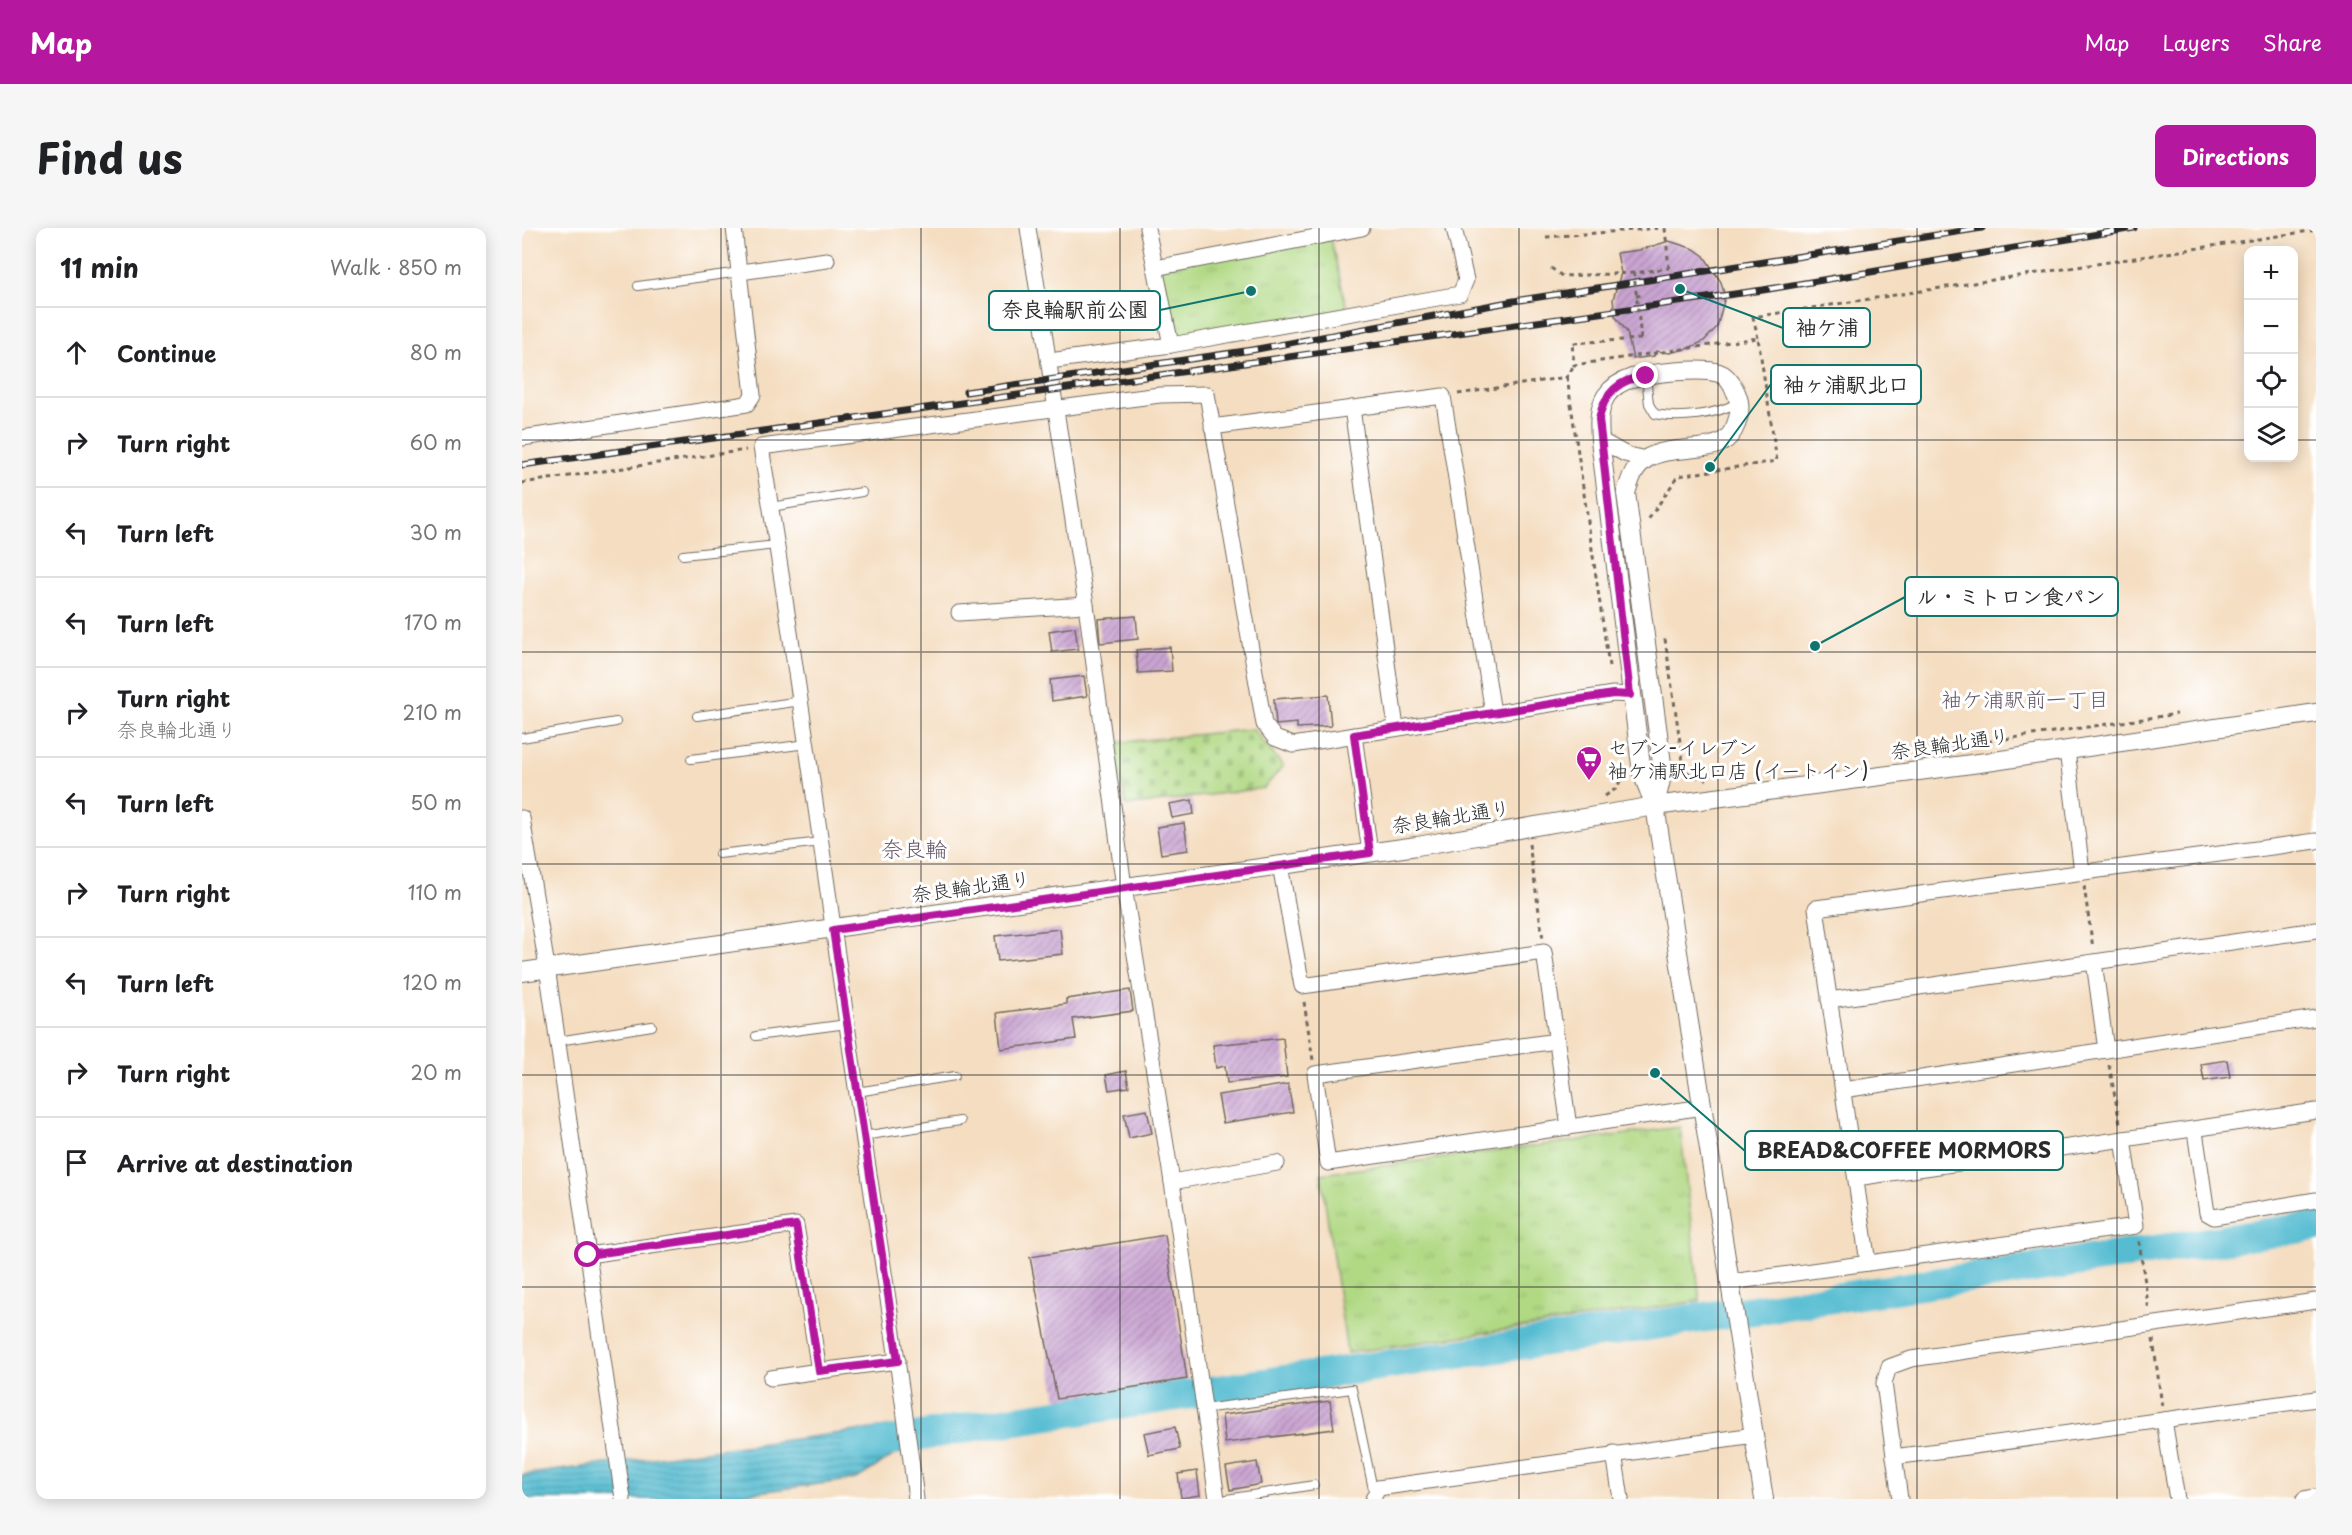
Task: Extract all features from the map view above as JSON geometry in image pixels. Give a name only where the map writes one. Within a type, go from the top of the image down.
[{"type":"street","points":[[522,438],[747,404],[753,395],[734,228]]},
{"type":"street","points":[[1028,228],[1086,604],[1124,887],[1172,1182],[1216,1499]]},
{"type":"street","points":[[1147,228],[1171,345]]},
{"type":"street","points":[[1155,268],[1362,228]]},
{"type":"street","points":[[1049,361],[1171,345],[1460,294],[1466,279],[1454,228]]},
{"type":"street","points":[[740,272],[827,260]]},
{"type":"street","points":[[1655,806],[1663,771],[1626,493],[1632,473],[1646,459],[1664,451],[1722,442],[1731,433],[1739,417],[1739,401],[1731,384],[1721,373],[1707,370],[1633,377],[1619,384],[1607,394],[1599,419],[1600,440],[1630,695],[1642,773],[1655,806],[1764,1499]]},
{"type":"street","points":[[916,1499],[898,1361],[863,1136],[801,701],[761,447],[1160,394],[1207,394],[1264,724],[1275,738],[1293,745],[1613,694],[1630,695]]},
{"type":"street","points":[[1212,427],[1443,396],[1493,713]]},
{"type":"street","points":[[1352,408],[1396,728]]},
{"type":"street","points":[[1600,440],[1625,454],[1646,459]]},
{"type":"street","points":[[959,613],[1086,604]]},
{"type":"street","name":"奈良輪北通り","points":[[522,972],[1370,853],[1655,806],[2067,750],[2316,713]]},
{"type":"street","points":[[1354,735],[1370,853]]},
{"type":"street","points":[[2067,750],[2082,872]]},
{"type":"street","points":[[522,818],[548,967],[623,1499]]},
{"type":"street","points":[[1869,1263],[1816,908],[2316,841]]},
{"type":"street","points":[[1280,865],[1302,986],[1544,952],[1569,1127]]},
{"type":"street","points":[[1829,1000],[2316,930]]},
{"type":"street","points":[[2094,962],[2106,1050]]},
{"type":"street","points":[[1843,1090],[2316,1018]]},
{"type":"street","points":[[1557,1041],[1315,1074],[1328,1163],[1703,1107]]},
{"type":"street","points":[[1856,1178],[2316,1112]]},
{"type":"street","points":[[2195,1131],[2207,1213],[2214,1217],[2316,1200]]},
{"type":"street","points":[[1731,1282],[2136,1226],[2123,1139]]},
{"type":"street","points":[[1172,1182],[1277,1163]]},
{"type":"street","points":[[588,1255],[796,1225],[819,1371]]},
{"type":"street","points":[[1900,1499],[1884,1383],[1889,1367],[1911,1359],[2316,1301]]},
{"type":"street","points":[[771,1378],[898,1361]]},
{"type":"street","points":[[1894,1457],[2316,1399]]},
{"type":"street","points":[[2164,1420],[2177,1499]]},
{"type":"street","points":[[1374,1497],[1378,1488],[1754,1435]]},
{"type":"street","points":[[1614,1453],[1621,1499]]},
{"type":"street","points":[[2304,1499],[2316,1497]]},
{"type":"lane","points":[[638,286],[740,272]]},
{"type":"lane","points":[[1646,376],[1649,404],[1655,414],[1666,416],[1727,409],[1739,401]]},
{"type":"lane","points":[[771,507],[862,492]]},
{"type":"lane","points":[[683,555],[777,545]]},
{"type":"lane","points":[[697,716],[801,701]]},
{"type":"lane","points":[[522,738],[616,722]]},
{"type":"lane","points":[[691,759],[807,744]]},
{"type":"lane","points":[[719,854],[821,842]]},
{"type":"lane","points":[[756,1036],[847,1024]]},
{"type":"lane","points":[[558,1041],[652,1026]]},
{"type":"lane","points":[[857,1092],[955,1076]]},
{"type":"lane","points":[[863,1136],[960,1121]]},
{"type":"lane","points":[[1203,1409],[1352,1389],[1374,1497]]},
{"type":"lane","points":[[1227,1499],[1314,1485]]},
{"type":"path","points":[[1546,237],[1660,228]]},
{"type":"path","points":[[1551,268],[1563,276],[1634,273],[1669,268],[1665,228]]},
{"type":"path","points":[[1647,522],[1678,476],[1777,461],[1753,317],[2316,230]]},
{"type":"path","points":[[1611,677],[1568,377],[1574,365],[1572,343],[1641,339],[1634,273]]},
{"type":"path","points":[[1636,296],[1644,295]]},
{"type":"path","points":[[1574,365],[1758,338]]},
{"type":"path","points":[[1443,396],[1568,377]]},
{"type":"path","points":[[522,483],[761,447]]},
{"type":"path","points":[[1663,628],[1684,769],[1692,776],[1713,781]]},
{"type":"path","points":[[1933,750],[2189,713]]},
{"type":"path","points":[[1599,800],[1617,788],[1623,775],[1622,765]]},
{"type":"path","points":[[1527,827],[1544,952]]},
{"type":"path","points":[[2082,872],[2094,962]]},
{"type":"path","points":[[1302,986],[1315,1074]]},
{"type":"path","points":[[2106,1050],[2123,1139]]},
{"type":"green space","points":[[1329,233],[1348,313],[1171,345],[1155,268]]},
{"type":"green space","points":[[1253,729],[1283,766],[1264,788],[1126,806],[1114,743]]},
{"type":"green space","points":[[1680,1127],[1700,1301],[1347,1353],[1321,1174]]},
{"type":"water","points":[[894,1426],[899,1452],[857,1479],[705,1499],[522,1499],[522,1475]]},
{"type":"building","points":[[1669,241],[1694,249],[1704,256],[1721,282],[1725,297],[1717,327],[1704,341],[1689,348],[1670,353],[1656,351],[1654,356],[1633,359],[1627,332],[1615,316],[1613,299],[1621,273],[1617,253],[1640,250]]},
{"type":"building","points":[[1136,616],[1138,639],[1100,643],[1098,619]]},
{"type":"building","points":[[1075,627],[1078,649],[1052,652],[1049,631]]},
{"type":"building","points":[[1170,647],[1172,671],[1138,673],[1136,650]]},
{"type":"building","points":[[1084,676],[1087,696],[1052,701],[1050,680]]},
{"type":"building","points":[[1328,695],[1331,726],[1297,728],[1297,723],[1276,725],[1274,699]]},
{"type":"building","points":[[1192,800],[1194,814],[1172,818],[1169,804]]},
{"type":"building","points":[[1184,823],[1188,850],[1161,854],[1157,827]]},
{"type":"building","points":[[1060,929],[1063,954],[998,961],[995,936]]},
{"type":"building","points":[[1130,990],[1133,1011],[1073,1019],[1076,1039],[1001,1049],[997,1013],[1066,1004],[1066,999]]},
{"type":"building","points":[[1283,1038],[1287,1077],[1227,1083],[1225,1066],[1216,1068],[1213,1045]]},
{"type":"building","points":[[2227,1060],[2230,1077],[2204,1081],[2201,1064]]},
{"type":"building","points":[[1126,1071],[1129,1087],[1109,1090],[1106,1075]]},
{"type":"building","points":[[1288,1084],[1293,1112],[1223,1123],[1218,1095]]},
{"type":"building","points":[[1147,1110],[1152,1133],[1129,1138],[1124,1114]]},
{"type":"building","points":[[1165,1235],[1187,1379],[1057,1399],[1030,1257]]},
{"type":"building","points":[[1330,1401],[1334,1429],[1225,1443],[1222,1415]]},
{"type":"building","points":[[1175,1427],[1180,1449],[1149,1455],[1144,1433]]},
{"type":"building","points":[[1257,1462],[1261,1484],[1230,1490],[1226,1467]]},
{"type":"building","points":[[1197,1471],[1200,1495],[1181,1498],[1178,1474]]},
{"type":"waterway","points":[[857,1447],[983,1425],[2316,1226]]},
{"type":"railway","points":[[966,392],[1252,350],[1514,301],[1982,228]]},
{"type":"railway","points":[[522,465],[1763,290],[2134,228]]},
{"type":"place","name":"袖ケ浦","points":[[1680,289]]},
{"type":"place","name":"奈良輪駅前公園","points":[[1251,291]]},
{"type":"place","name":"袖ヶ浦駅北口","points":[[1710,467]]},
{"type":"place","name":"ル・ミトロン食パン","points":[[1815,646]]},
{"type":"place","name":"セブン-イレブン 袖ケ浦駅北口店 (イートイン)","points":[[1589,782]]},
{"type":"place","name":"BREAD&COFFEE MORMORS","points":[[1655,1073]]},
{"type":"district","name":"袖ケ浦駅前一丁目","points":[[2025,700]]},
{"type":"district","name":"奈良輪","points":[[914,849]]},
{"type":"route","points":[[588,1255],[796,1225],[819,1371],[898,1361],[833,930],[1370,853],[1354,735],[1613,694],[1630,695],[1599,419],[1601,406],[1607,394],[1619,384],[1633,377],[1646,376]]}]
